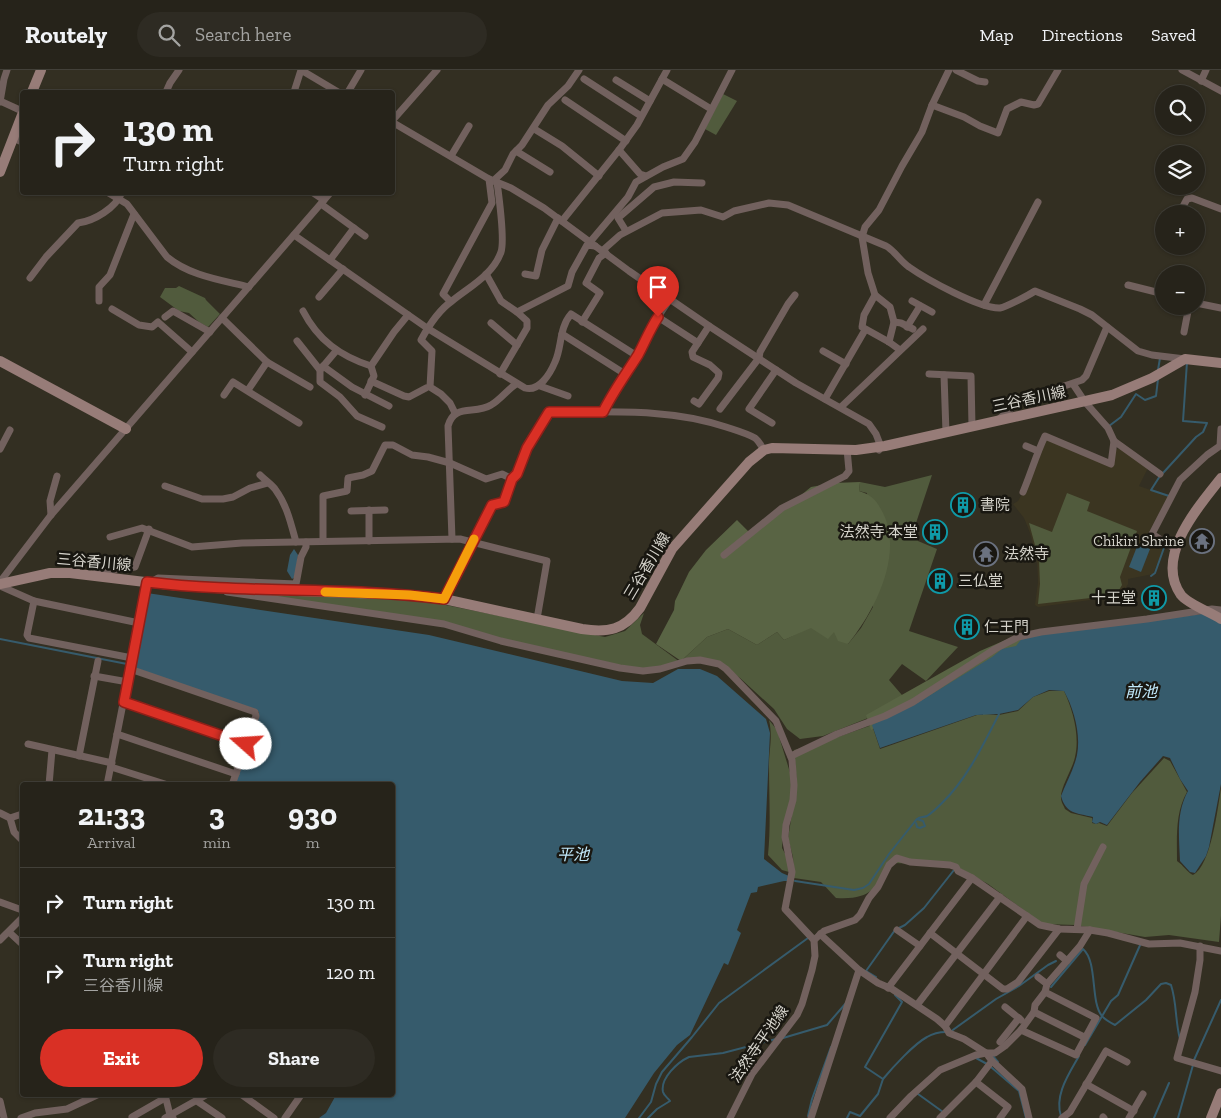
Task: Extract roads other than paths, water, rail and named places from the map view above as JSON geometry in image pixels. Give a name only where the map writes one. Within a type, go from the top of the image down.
[{"type":"main road","points":[[33,90],[41,70]]},
{"type":"main road","points":[[0,172],[18,140],[20,128]]},
{"type":"main road","points":[[1185,359],[1221,362]]},
{"type":"main road","name":"三谷香川線","points":[[0,584],[50,573],[70,573],[215,588],[410,595],[444,599],[594,631],[613,629],[624,625],[633,617],[640,608],[672,550],[686,532],[749,462],[764,450],[780,447],[879,449],[1112,396],[1136,386],[1185,359]]},
{"type":"main road","points":[[0,361],[126,429]]},
{"type":"main road","points":[[1221,478],[1201,505],[1175,549],[1173,569],[1181,594],[1187,600],[1221,619]]},
{"type":"main road","points":[[1211,1118],[1221,1093]]},
{"type":"street","points":[[7,70],[0,102],[20,110]]},
{"type":"street","points":[[167,90],[179,70]]},
{"type":"street","points":[[296,90],[301,70],[335,90]]},
{"type":"street","points":[[349,90],[361,70]]},
{"type":"street","points":[[395,119],[437,70]]},
{"type":"street","points":[[450,301],[443,294],[492,203],[493,181],[505,170],[548,106],[568,86],[578,70]]},
{"type":"street","points":[[526,274],[536,276],[542,250],[560,220],[620,150],[642,116],[667,70]]},
{"type":"street","points":[[517,312],[568,286],[572,272],[587,245],[593,244],[628,197],[633,185],[646,176],[683,159],[695,142],[732,70]]},
{"type":"street","points":[[889,342],[894,322],[890,307],[875,295],[868,273],[862,237],[865,227],[879,210],[922,132],[932,105],[949,70]]},
{"type":"street","points":[[956,70],[978,81],[986,82]]},
{"type":"street","points":[[932,105],[998,133],[1007,109],[1021,102],[1038,104],[1058,70]]},
{"type":"street","points":[[1182,70],[1221,91]]},
{"type":"street","points":[[1201,81],[1206,70]]},
{"type":"street","points":[[584,79],[642,116]]},
{"type":"street","points":[[662,79],[711,109]]},
{"type":"street","points":[[616,80],[650,101]]},
{"type":"street","points":[[565,100],[626,141]]},
{"type":"street","points":[[395,124],[493,181],[544,208],[709,326],[776,370],[872,426],[879,449]]},
{"type":"street","points":[[451,156],[469,126]]},
{"type":"street","points":[[536,130],[562,146],[598,176]]},
{"type":"street","points":[[620,150],[640,174],[646,176]]},
{"type":"street","points":[[516,152],[550,172]]},
{"type":"street","points":[[455,413],[450,403],[430,387],[432,351],[421,340],[428,328],[450,301],[470,288],[486,274],[501,252],[500,212],[493,181]]},
{"type":"street","points":[[626,231],[618,218],[654,187],[674,182],[702,183]]},
{"type":"street","points":[[315,195],[365,236]]},
{"type":"street","points":[[139,623],[34,601],[0,584],[51,515],[329,195]]},
{"type":"street","points":[[30,278],[46,257],[78,223],[89,221],[108,209],[121,196],[172,261],[204,276],[249,287]]},
{"type":"street","points":[[1184,205],[1187,199],[1192,198],[1221,209]]},
{"type":"street","points":[[984,305],[1038,202]]},
{"type":"street","points":[[582,322],[600,293],[586,283],[599,258],[626,231],[662,213],[700,210],[723,217],[739,210],[777,203],[794,206],[890,248],[910,267],[952,291],[984,305],[1004,307],[1035,291],[1080,309],[1108,327],[1138,351],[1152,355],[1185,359]]},
{"type":"street","points":[[99,301],[99,287],[110,275],[134,214]]},
{"type":"street","points":[[330,260],[354,228]]},
{"type":"street","points":[[294,235],[408,315],[516,384],[531,390],[540,386],[555,362],[566,320],[570,314],[637,356]]},
{"type":"street","points":[[319,297],[343,268]]},
{"type":"street","points":[[486,274],[501,301],[527,321],[527,328],[500,374]]},
{"type":"street","points":[[1128,285],[1155,292]]},
{"type":"street","points":[[720,409],[758,358],[764,344],[795,295]]},
{"type":"street","points":[[875,295],[864,315],[862,327],[900,350]]},
{"type":"street","points":[[603,412],[637,356],[647,338],[649,330],[670,299]]},
{"type":"street","points":[[912,301],[932,312]]},
{"type":"street","points":[[1205,305],[1221,308]]},
{"type":"street","points":[[894,322],[910,328],[920,306]]},
{"type":"street","points":[[112,309],[139,325],[152,327],[158,322],[192,352]]},
{"type":"street","points":[[165,317],[173,311],[210,332]]},
{"type":"street","points":[[303,311],[325,342],[336,351],[353,360],[371,366]]},
{"type":"street","points":[[371,366],[408,315]]},
{"type":"street","points":[[1184,332],[1187,315]]},
{"type":"street","points":[[658,317],[698,343]]},
{"type":"street","points":[[222,318],[267,362],[310,387]]},
{"type":"street","points":[[491,323],[517,345]]},
{"type":"street","points":[[694,401],[699,404],[718,378],[719,373],[710,365],[693,357],[692,352],[709,326]]},
{"type":"street","points":[[996,422],[1020,401],[1082,380],[1086,376],[1108,327]]},
{"type":"street","points":[[841,407],[923,329]]},
{"type":"street","points":[[825,399],[866,330]]},
{"type":"street","points":[[562,334],[625,374]]},
{"type":"street","points":[[297,341],[322,368],[365,395],[389,406]]},
{"type":"street","points":[[336,351],[322,368],[320,382],[340,396],[357,416],[382,428]]},
{"type":"street","points":[[823,351],[846,364]]},
{"type":"street","points":[[248,390],[267,362]]},
{"type":"street","points":[[365,395],[374,376],[371,366]]},
{"type":"street","points":[[772,423],[749,409],[776,370]]},
{"type":"street","points":[[929,374],[972,376],[972,427]]},
{"type":"street","points":[[944,375],[946,433]]},
{"type":"street","points":[[372,381],[402,400],[426,388]]},
{"type":"street","points":[[224,395],[233,382],[298,423]]},
{"type":"street","points":[[452,539],[448,426],[451,417],[455,413],[489,407],[516,384]]},
{"type":"street","points":[[1073,384],[1085,402],[1108,428],[1114,441],[1160,474]]},
{"type":"street","points":[[540,386],[568,396]]},
{"type":"street","points":[[444,599],[492,505],[504,502],[512,479],[517,474],[527,448],[549,412],[603,412],[686,416],[709,421],[756,439],[764,450]]},
{"type":"street","points":[[1175,549],[1152,534],[1180,480],[1207,455],[1220,446],[1221,429]]},
{"type":"street","points":[[0,449],[10,430]]},
{"type":"street","points":[[1023,492],[1044,436],[1111,464],[1114,441]]},
{"type":"street","points":[[323,541],[323,496],[347,491],[348,478],[363,475],[372,470],[385,446],[393,445],[412,455],[428,456],[450,463],[486,479],[502,474],[512,479]]},
{"type":"street","points":[[1026,446],[1038,450]]},
{"type":"street","points":[[724,555],[782,508],[845,476],[848,471],[847,449]]},
{"type":"street","points":[[51,515],[50,501],[57,476]]},
{"type":"street","points":[[260,476],[274,488],[288,512],[296,542]]},
{"type":"street","points":[[165,486],[202,499],[223,499],[268,483]]},
{"type":"street","points":[[351,510],[386,510]]},
{"type":"street","points":[[369,510],[369,540]]},
{"type":"street","points":[[110,537],[142,528],[149,529],[192,547],[242,543],[460,539],[547,561],[537,619]]},
{"type":"street","points":[[91,575],[134,567],[149,529]]},
{"type":"street","points":[[108,782],[149,582],[158,578],[296,584],[306,542]]},
{"type":"street","points":[[215,588],[219,591],[247,596],[444,624],[501,641],[620,668],[644,671],[660,669],[687,661],[710,661],[726,669],[776,720],[791,756],[794,769],[793,800],[786,825],[785,837],[792,874],[785,909],[814,940],[824,932],[855,920],[878,887],[889,865],[897,858],[910,862],[956,867],[958,871],[972,878],[1040,925],[1059,929],[1090,930],[1108,933],[1156,945],[1180,943],[1221,951]]},
{"type":"street","points":[[34,601],[27,635],[29,638],[132,658]]},
{"type":"street","points":[[791,756],[836,734],[885,716],[913,702],[995,649],[1018,637],[1212,609],[1221,610]]},
{"type":"street","points":[[79,756],[98,661]]},
{"type":"street","points":[[130,669],[254,712],[256,716],[233,782]]},
{"type":"street","points":[[94,676],[128,682]]},
{"type":"street","points":[[124,702],[246,744]]},
{"type":"street","points":[[117,734],[236,774]]},
{"type":"street","points":[[28,744],[111,765],[159,782]]},
{"type":"street","points":[[49,782],[52,750]]},
{"type":"street","points":[[0,812],[10,818],[14,832],[20,838]]},
{"type":"street","points":[[10,818],[20,815]]},
{"type":"street","points":[[1077,929],[1084,884],[1103,847]]},
{"type":"street","points":[[888,988],[972,878]]},
{"type":"street","points":[[917,1005],[1000,897]]},
{"type":"street","points":[[0,902],[20,909]]},
{"type":"street","points":[[945,1026],[1028,916]]},
{"type":"street","points":[[0,940],[20,920]]},
{"type":"street","points":[[930,933],[1003,988],[1007,989],[1018,982],[1059,929]]},
{"type":"street","points":[[897,930],[920,946]]},
{"type":"street","points":[[890,1118],[940,1070],[964,1058],[995,1053],[1005,1046],[1021,1030],[1034,1012],[1035,1005],[1045,992],[1047,984],[1080,946],[1090,930]]},
{"type":"street","points":[[9,932],[20,942]]},
{"type":"street","points":[[820,934],[858,970],[917,1005],[945,1026],[949,1033],[964,1039],[986,1053],[1020,1087],[1029,1118]]},
{"type":"street","name":"法然寺平池線","points":[[730,1118],[752,1074],[797,1015],[812,970],[815,956],[814,940]]},
{"type":"street","points":[[1200,946],[1200,960],[1195,992],[1176,1058],[1221,1071]]},
{"type":"street","points":[[1060,955],[1068,961]]},
{"type":"street","points":[[811,1118],[858,970]]},
{"type":"street","points":[[1038,977],[1047,984]]},
{"type":"street","points":[[1021,1030],[1076,1055],[1084,1037],[1096,1018],[1045,992]]},
{"type":"street","points":[[1005,1007],[1026,1023]]},
{"type":"street","points":[[1034,1012],[1084,1037]]},
{"type":"street","points":[[1000,1042],[1019,1018]]},
{"type":"street","points":[[1062,1118],[1070,1112],[1106,1050],[1127,1062]]},
{"type":"street","points":[[940,1118],[976,1082],[992,1061]]},
{"type":"street","points":[[976,1082],[1008,1107],[1000,1118]]},
{"type":"street","points":[[1086,1084],[1134,1111]]},
{"type":"street","points":[[1129,1118],[1143,1094]]},
{"type":"street","points":[[21,1118],[35,1113],[67,1109],[94,1097]]},
{"type":"street","points":[[132,1116],[163,1097]]},
{"type":"street","points":[[165,1097],[169,1117],[202,1097]]},
{"type":"street","points":[[245,1097],[274,1118]]},
{"type":"street","points":[[285,1118],[297,1097]]},
{"type":"street","points":[[197,1100],[222,1118]]},
{"type":"street","points":[[0,1101],[4,1118]]},
{"type":"water","points":[[1138,544],[1150,549],[1141,572],[1129,567]]},
{"type":"water","points":[[294,549],[298,555],[295,577],[292,579],[287,571],[290,555]]},
{"type":"water","name":"平池","points":[[147,593],[429,635],[622,681],[653,683],[678,669],[700,669],[717,676],[766,719],[770,733],[764,859],[789,876],[788,881],[758,887],[757,892],[751,893],[737,930],[741,933],[728,965],[724,963],[690,1035],[677,1045],[654,1073],[625,1118],[319,1118],[326,1113],[335,1097],[395,1097],[395,782],[235,782],[259,712],[133,667]]},
{"type":"water","name":"前池","points":[[1209,613],[1221,621],[1221,784],[1209,847],[1206,856],[1195,873],[1190,872],[1180,861],[1180,816],[1188,791],[1170,758],[1163,756],[1107,825],[1100,822],[1096,824],[1092,822],[1093,817],[1072,812],[1063,802],[1061,796],[1076,760],[1078,747],[1074,714],[1064,691],[1049,690],[1033,697],[1018,710],[999,714],[976,715],[880,748],[872,725],[914,705],[1002,649],[1016,646],[1023,637]]},
{"type":"waterway","points":[[1158,370],[1160,358]]},
{"type":"waterway","points":[[1163,473],[1196,437],[1203,432],[1207,423],[1183,421],[1187,362]]},
{"type":"waterway","points":[[1109,426],[1121,417],[1136,394],[1145,400],[1156,396],[1158,379]]},
{"type":"waterway","points":[[1160,476],[1151,490],[1169,496]]},
{"type":"waterway","points":[[1151,576],[1155,573],[1165,545]]},
{"type":"waterway","points":[[0,639],[127,664]]},
{"type":"waterway","points":[[795,881],[854,890],[869,884],[889,854],[916,820],[933,812],[951,794],[974,761],[999,714]]},
{"type":"waterway","points":[[916,823],[917,827],[925,826],[923,821],[917,819]]},
{"type":"waterway","points":[[876,977],[866,971],[895,930],[905,925],[924,908],[954,870]]},
{"type":"waterway","points":[[639,1118],[651,1102],[656,1084],[662,1072],[719,1003],[808,938]]},
{"type":"waterway","points":[[1085,1045],[1111,1001],[1118,995],[1141,943]]},
{"type":"waterway","points":[[1051,987],[1083,949],[1091,963],[1096,1001],[1098,1010],[1103,1017],[1115,1025],[1146,1000],[1161,984],[1166,983],[1171,985],[1173,992],[1180,1039]]},
{"type":"waterway","points":[[950,1032],[996,999],[1056,961]]},
{"type":"waterway","points":[[847,1118],[850,1112],[860,1116],[878,1094],[883,1079],[865,1067],[902,1002],[895,995]]},
{"type":"waterway","points":[[1194,1060],[1221,1000]]},
{"type":"waterway","points":[[783,1038],[827,1025],[846,1003]]},
{"type":"waterway","points":[[883,1079],[922,1040],[933,1034],[946,1032]]},
{"type":"waterway","points":[[648,1118],[657,1109],[670,1101],[663,1092],[664,1081],[671,1071],[685,1059],[723,1053],[776,1039]]},
{"type":"waterway","points":[[808,1116],[812,1099],[831,1047]]},
{"type":"waterway","points":[[992,1055],[998,1062]]},
{"type":"waterway","points":[[1061,1116],[1059,1108],[1061,1093],[1067,1077],[1079,1056]]},
{"type":"waterway","points":[[976,1058],[987,1064]]},
{"type":"waterway","points":[[1178,1118],[1193,1065]]},
{"type":"waterway","points":[[991,1067],[1019,1091],[1026,1118]]},
{"type":"waterway","points":[[1154,1118],[1169,1083]]},
{"type":"waterway","points":[[918,1094],[943,1112]]},
{"type":"place","name":"書院","points":[[963,505]]},
{"type":"place","name":"法然寺 本堂","points":[[935,532]]},
{"type":"place","name":"Chikiri Shrine","points":[[1202,541]]},
{"type":"place","name":"法然寺","points":[[986,554]]},
{"type":"place","name":"三仏堂","points":[[940,581]]},
{"type":"place","name":"十王堂","points":[[1154,598]]},
{"type":"place","name":"仁王門","points":[[967,627]]}]
